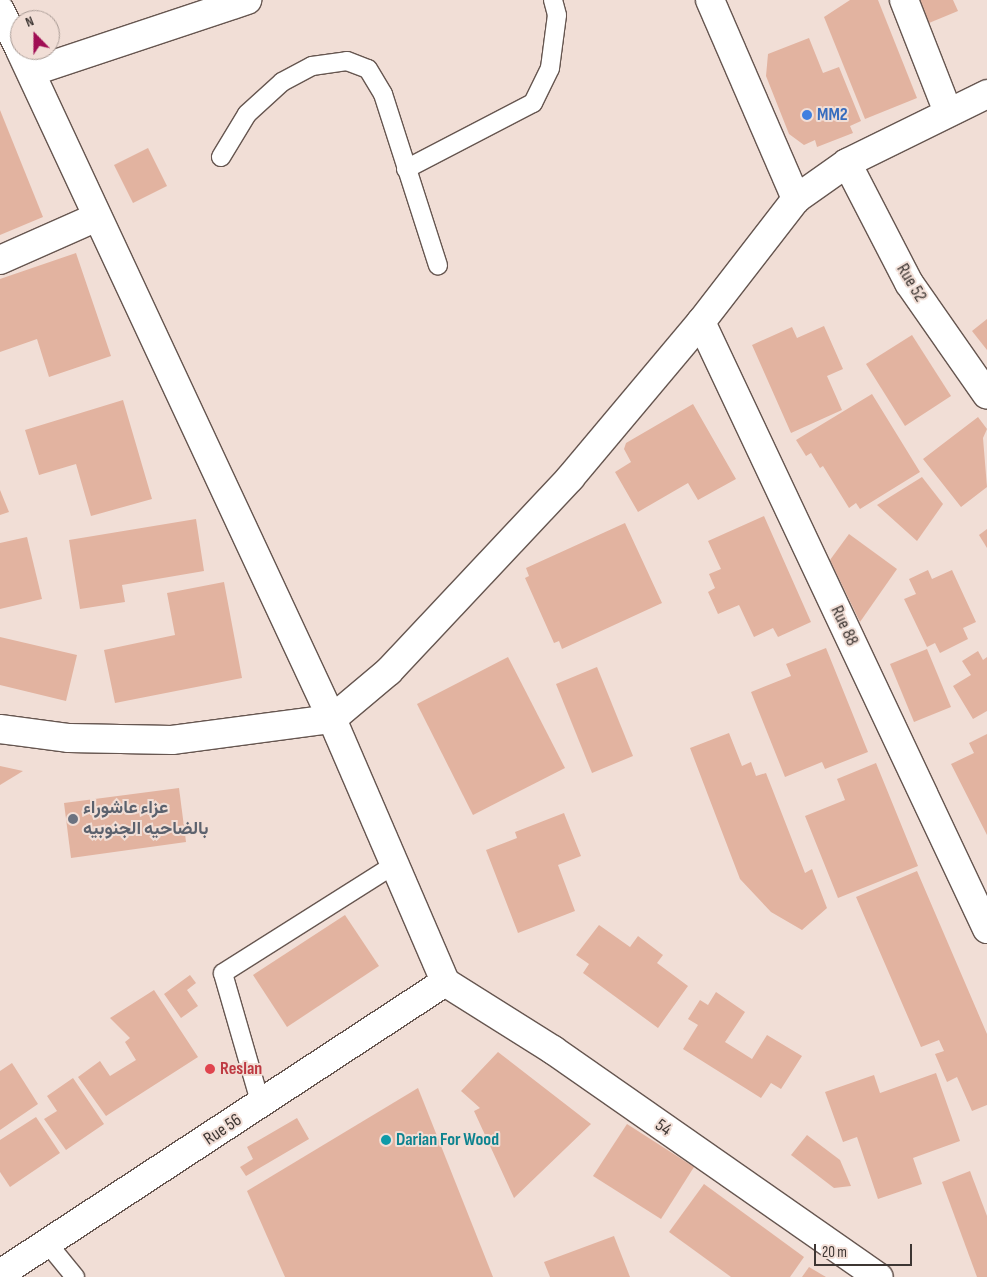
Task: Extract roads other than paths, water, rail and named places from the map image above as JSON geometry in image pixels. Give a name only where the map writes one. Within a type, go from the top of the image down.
[{"type":"street","points":[[60,48],[247,0]]},
{"type":"street","points":[[710,0],[796,199]]},
{"type":"street","points":[[904,0],[948,112]]},
{"type":"street","points":[[0,10],[10,30]]},
{"type":"street","points":[[25,60],[332,719],[445,982]]},
{"type":"street","points":[[0,729],[70,738],[172,740],[332,719],[389,671],[563,485],[701,322],[796,199],[847,163],[987,94]]},
{"type":"street","name":"Rue 52","points":[[847,163],[909,283],[987,395]]},
{"type":"street","points":[[0,260],[97,217]]},
{"type":"street","name":"Rue 88","points":[[701,322],[987,929]]},
{"type":"street","name":"Rue 56","points":[[0,1274],[261,1105],[445,982]]},
{"type":"street","name":"54","points":[[445,982],[553,1050],[879,1277]]},
{"type":"lane","points":[[406,169],[533,103],[550,68],[557,14],[552,0]]},
{"type":"lane","points":[[221,157],[247,114],[282,82],[312,66],[347,61],[368,69],[383,94],[438,265]]},
{"type":"lane","points":[[261,1105],[223,973],[394,865]]},
{"type":"lane","points":[[48,1244],[75,1277]]},
{"type":"place","name":"MM2","points":[[807,115]]},
{"type":"place","name":"عزاء عاشوراء بالضاحيه الجنوبيه","points":[[73,819]]},
{"type":"place","name":"Reslan","points":[[210,1069]]},
{"type":"place","name":"Darian For Wood","points":[[386,1140]]}]
